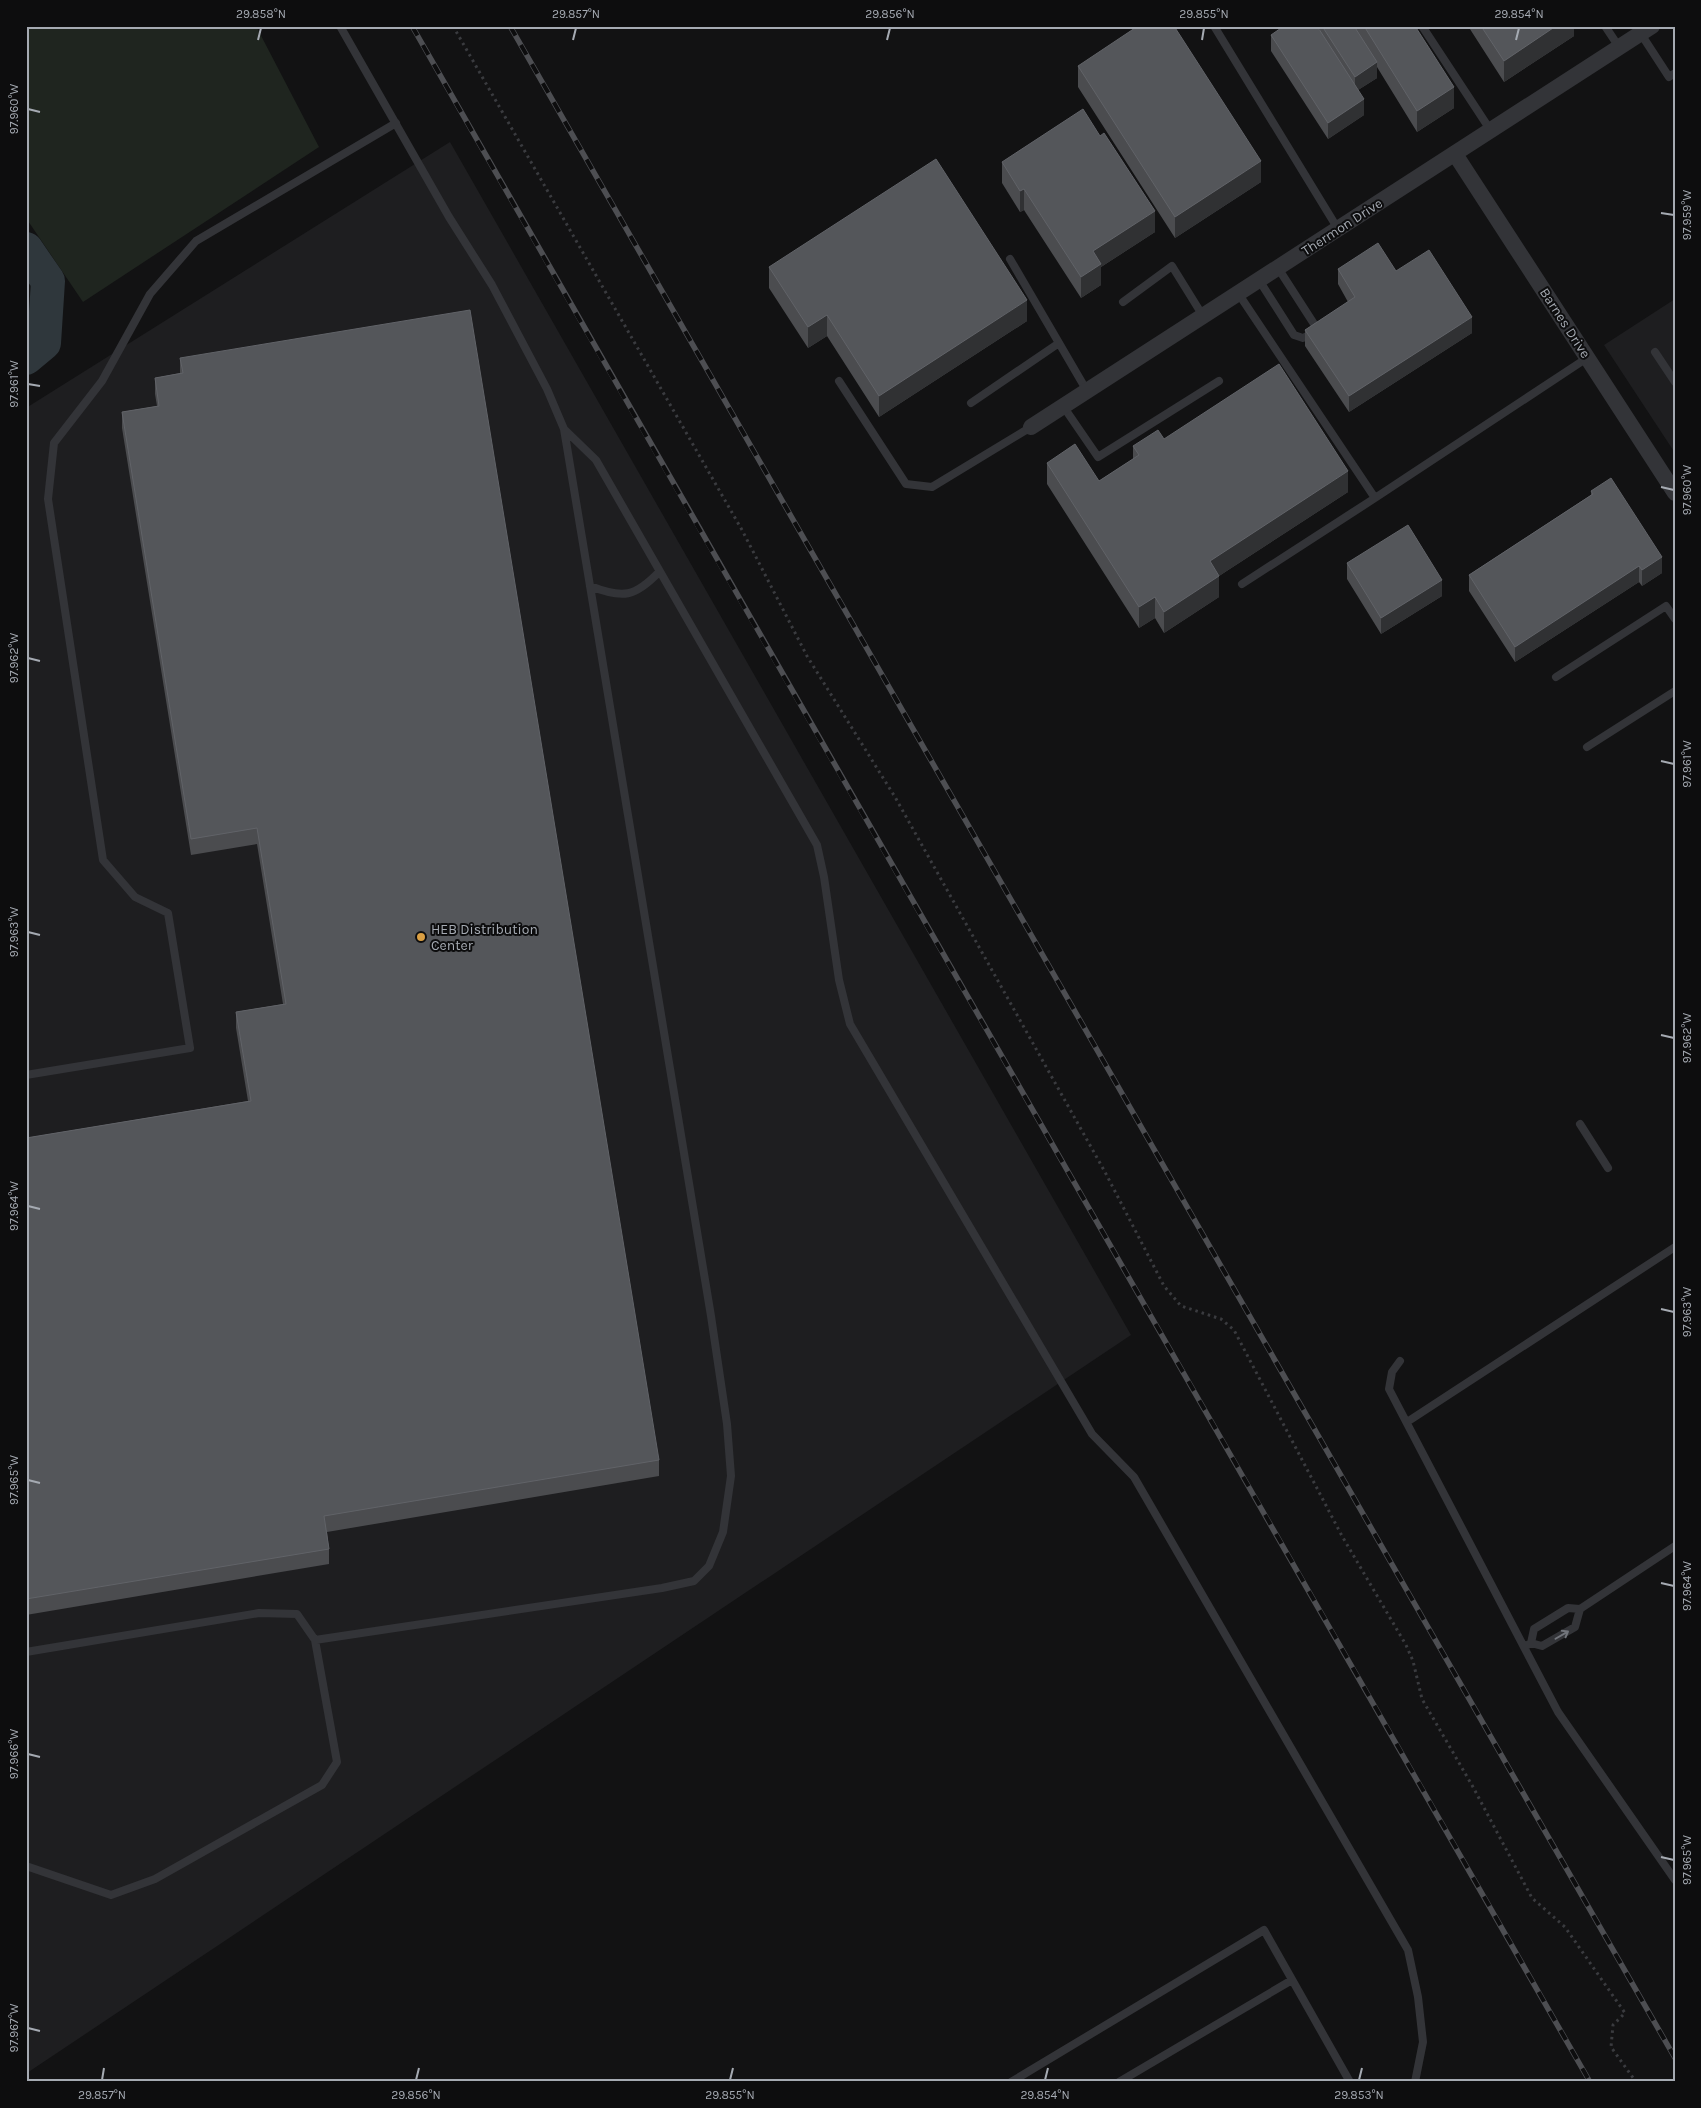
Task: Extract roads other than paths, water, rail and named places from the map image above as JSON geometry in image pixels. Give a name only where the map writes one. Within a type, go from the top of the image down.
[{"type":"street","name":"Thermon Drive","points":[[1031,427],[1646,30]]},
{"type":"street","name":"Barnes Drive","points":[[1455,154],[1675,493]]},
{"type":"lane","points":[[315,1640],[653,1589],[694,1581],[709,1566],[722,1532],[731,1476],[726,1414],[564,429],[547,389],[492,285],[449,217],[340,26]]},
{"type":"lane","points":[[1214,26],[1338,229]]},
{"type":"lane","points":[[1422,26],[1492,131]]},
{"type":"lane","points":[[1605,26],[1619,47]]},
{"type":"lane","points":[[1646,30],[1669,77],[1675,73]]},
{"type":"lane","points":[[26,1075],[190,1048],[168,913],[135,897],[103,860],[48,498],[54,443],[102,381],[150,294],[196,241],[396,124]]},
{"type":"lane","points":[[1010,259],[1087,391]]},
{"type":"lane","points":[[1123,302],[1172,266],[1203,316]]},
{"type":"lane","points":[[1259,280],[1294,335],[1303,338],[1313,333],[1316,326],[1278,268]]},
{"type":"lane","points":[[1238,293],[1375,498]]},
{"type":"lane","points":[[971,403],[1059,343]]},
{"type":"lane","points":[[1655,352],[1675,382]]},
{"type":"lane","points":[[1242,584],[1588,358]]},
{"type":"lane","points":[[838,381],[906,484],[932,487],[1031,427]]},
{"type":"lane","points":[[1063,406],[1098,457],[1219,381]]},
{"type":"lane","points":[[564,429],[596,460],[817,844],[824,877],[838,980],[850,1024],[1092,1434],[1134,1477],[1408,1950],[1418,1997],[1423,2042],[1415,2082]]},
{"type":"lane","points":[[590,586],[609,594],[632,593],[647,585],[659,572]]},
{"type":"lane","points":[[1556,677],[1666,606],[1675,619]]},
{"type":"lane","points":[[1587,747],[1675,691]]},
{"type":"lane","points":[[1580,1124],[1608,1168]]},
{"type":"lane","points":[[1407,1422],[1675,1247]]},
{"type":"lane","points":[[1400,1361],[1392,1372],[1389,1389],[1528,1645],[1558,1712],[1671,1869],[1675,1880]]},
{"type":"lane","points":[[1528,1645],[1534,1629],[1568,1608],[1580,1609],[1675,1546]]},
{"type":"lane","points":[[1528,1645],[1542,1646],[1575,1627],[1580,1609]]},
{"type":"lane","points":[[26,1652],[259,1613],[297,1614],[315,1640],[337,1762],[322,1785],[155,1879],[111,1895],[26,1866]]},
{"type":"lane","points":[[1011,2082],[1264,1930],[1350,2082]]},
{"type":"lane","points":[[1119,2082],[1292,1980]]},
{"type":"waterway","points":[[26,249],[48,281],[44,343],[26,358]]},
{"type":"railway","points":[[412,26],[1590,2082]]},
{"type":"railway","points":[[510,26],[1675,2058]]},
{"type":"place","name":"HEB Distribution Center","points":[[421,937]]}]
